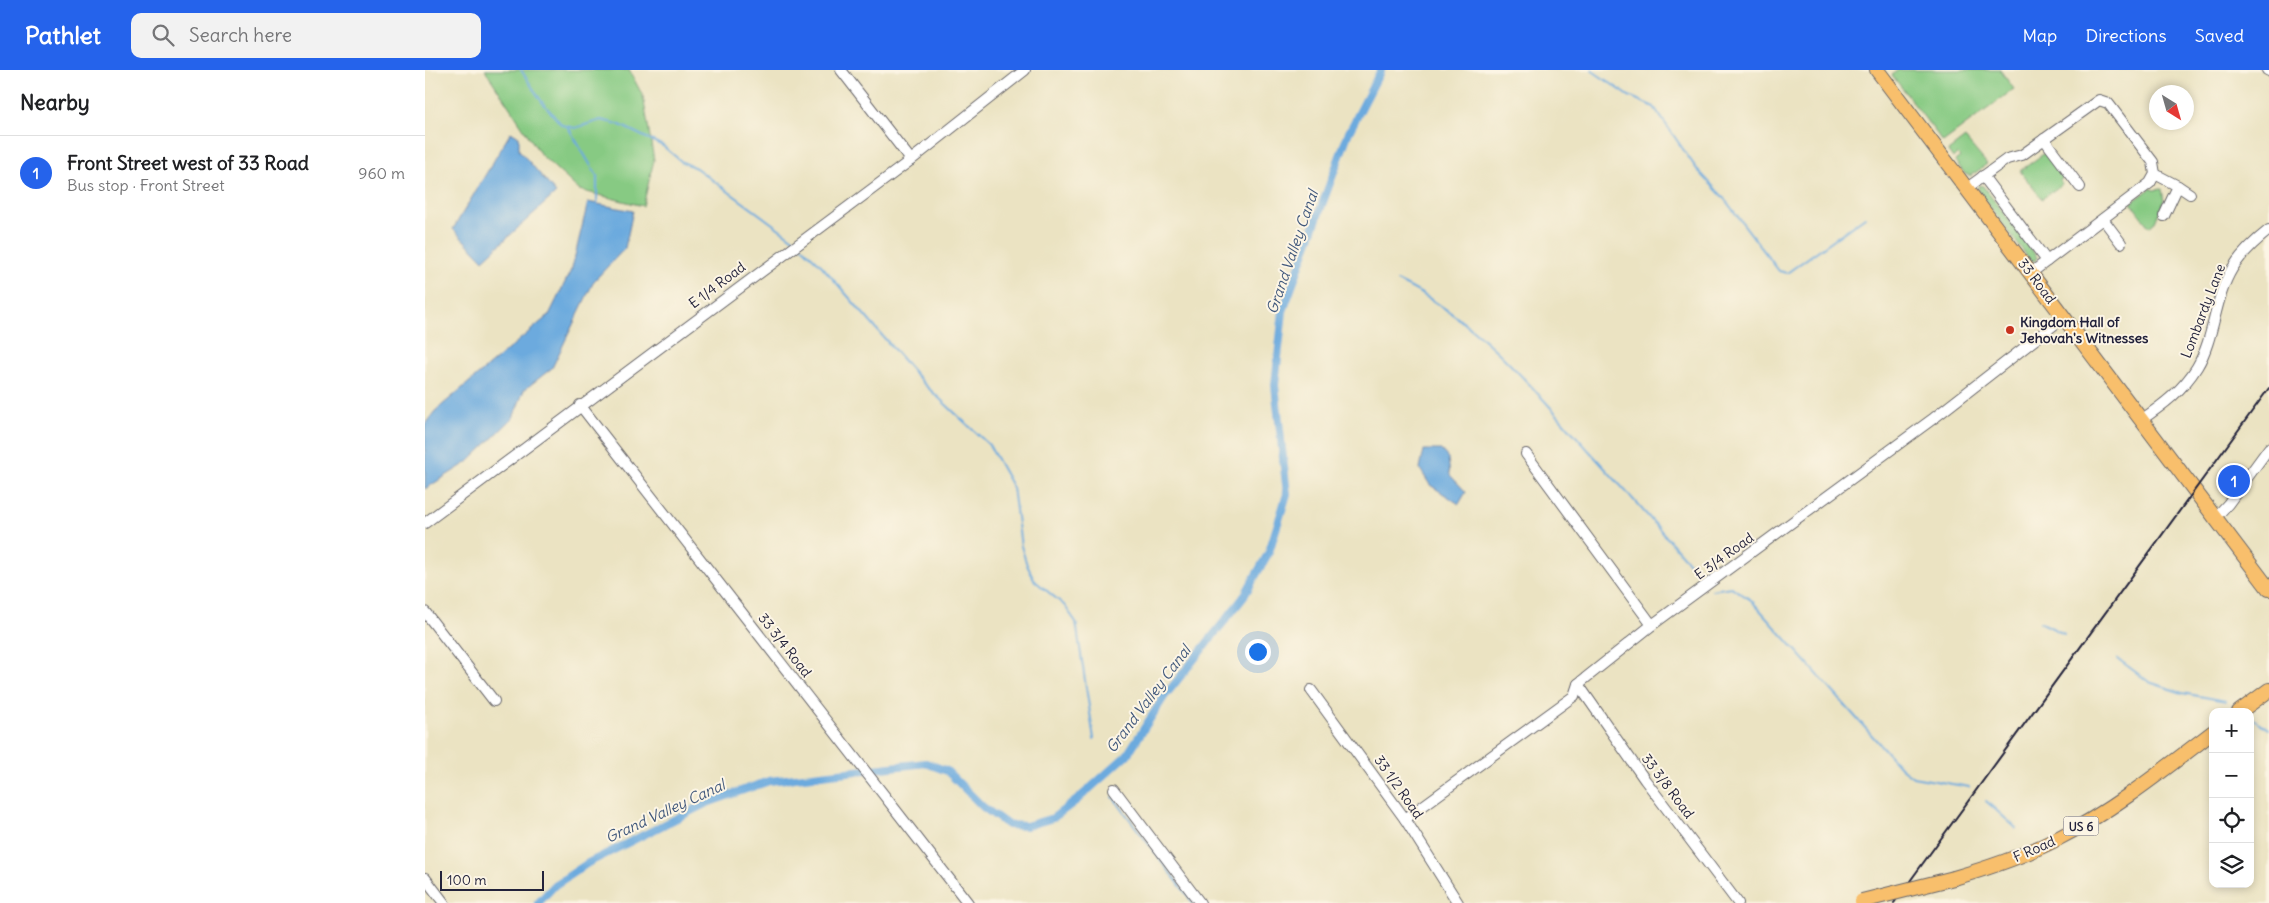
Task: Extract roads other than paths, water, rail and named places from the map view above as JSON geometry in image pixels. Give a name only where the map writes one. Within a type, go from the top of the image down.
[{"type":"main road","name":"33 Road","points":[[1877,70],[2269,589]]},
{"type":"main road","points":[[2244,708],[2269,690]]},
{"type":"main road","name":"F Road","points":[[1860,902],[1954,878],[2011,860],[2054,841],[2091,821],[2209,735]]},
{"type":"street","points":[[841,70],[911,160]]},
{"type":"street","name":"E 1/4 Road","points":[[425,523],[580,405],[911,160],[1025,70]]},
{"type":"street","points":[[1967,188],[2007,159],[2022,155],[2095,101],[2108,103],[2153,162],[2153,179]]},
{"type":"street","points":[[2044,139],[2080,188]]},
{"type":"street","points":[[1983,176],[2047,261]]},
{"type":"street","points":[[2153,179],[2178,186],[2190,194]]},
{"type":"street","points":[[2031,273],[2153,179]]},
{"type":"street","points":[[2164,216],[2178,186]]},
{"type":"street","points":[[2103,219],[2121,243]]},
{"type":"street","name":"Lombardy Lane","points":[[2141,420],[2174,396],[2197,367],[2209,338],[2231,270],[2252,245],[2269,230]]},
{"type":"street","name":"E 3/4 Road","points":[[1405,819],[1574,696],[1578,684],[1652,625],[1934,418],[2064,317]]},
{"type":"street","name":"33 3/4 Road","points":[[580,405],[968,903]]},
{"type":"street","points":[[2215,518],[2228,504],[2269,448]]},
{"type":"street","points":[[1526,454],[1652,625]]},
{"type":"street","points":[[425,612],[494,701]]},
{"type":"street","name":"33 3/8 Road","points":[[1578,684],[1645,780],[1739,903]]},
{"type":"street","name":"33 1/2 Road","points":[[1311,690],[1405,819],[1458,903]]},
{"type":"street","points":[[1114,789],[1200,903]]},
{"type":"street","points":[[425,878],[444,903]]},
{"type":"water","points":[[511,132],[519,137],[519,150],[556,193],[483,260],[453,229]]},
{"type":"water","points":[[588,202],[633,211],[625,248],[594,281],[552,368],[524,390],[513,418],[468,462],[425,489],[425,424],[435,411],[549,315],[572,268]]},
{"type":"water","points":[[1424,450],[1441,450],[1448,458],[1450,475],[1466,492],[1459,504],[1430,485],[1420,469]]},
{"type":"waterway","points":[[521,70],[542,102],[562,125],[575,128],[601,120],[618,124],[663,146],[682,162],[696,168],[796,241]]},
{"type":"waterway","name":"Grand Valley Canal","points":[[538,903],[555,885],[588,863],[707,803],[769,781],[926,763],[947,771],[983,807],[1008,825],[1026,826],[1053,818],[1077,800],[1127,755],[1164,697],[1243,598],[1269,552],[1287,494],[1275,385],[1283,311],[1348,134],[1381,70]]},
{"type":"waterway","points":[[1591,70],[1629,96],[1654,107],[1696,168],[1723,197],[1779,271],[1787,273],[1865,217]]},
{"type":"waterway","points":[[916,146],[955,119]]},
{"type":"waterway","points":[[568,127],[597,176],[597,204]]},
{"type":"waterway","points":[[801,246],[821,265],[924,384],[989,445],[1013,488],[1021,546],[1027,565],[1035,581],[1064,605],[1076,622],[1094,739]]},
{"type":"waterway","points":[[1397,281],[1426,296],[1453,314],[1503,357],[1548,404],[1704,581]]},
{"type":"waterway","points":[[1712,590],[1731,587],[1751,600],[1901,768],[1913,777],[1969,787]]},
{"type":"waterway","points":[[2040,622],[2064,634]]},
{"type":"waterway","points":[[2118,659],[2149,682],[2182,693],[2226,701]]},
{"type":"waterway","points":[[2254,720],[2269,729]]},
{"type":"waterway","points":[[1113,797],[1193,903]]},
{"type":"waterway","points":[[1986,801],[2016,828]]},
{"type":"railway","points":[[1894,903],[2269,388]]},
{"type":"place","name":"Kingdom Hall of Jehovah's Witnesses","points":[[2010,330]]},
{"type":"place","name":"Front Street west of 33 Road","points":[[2234,481]]}]
